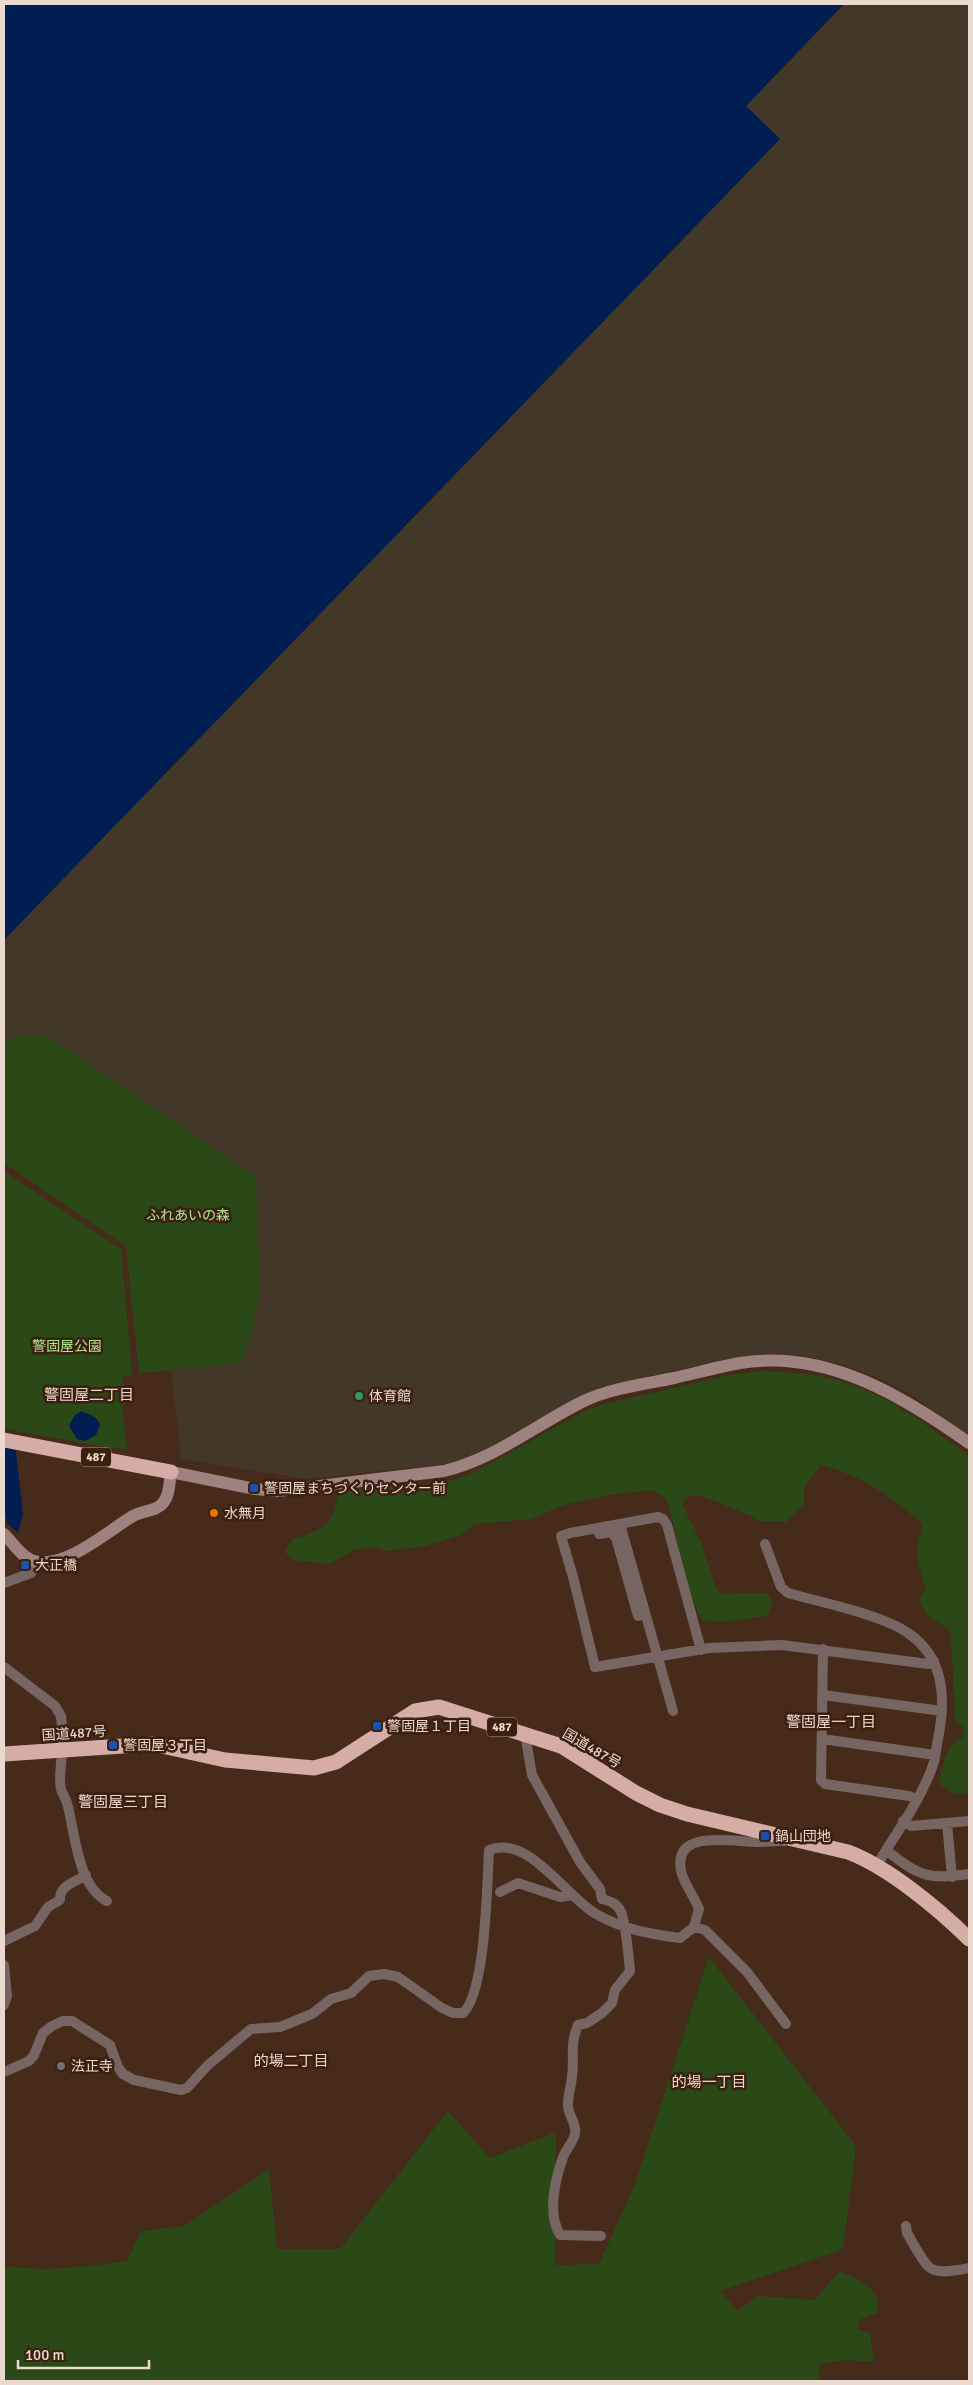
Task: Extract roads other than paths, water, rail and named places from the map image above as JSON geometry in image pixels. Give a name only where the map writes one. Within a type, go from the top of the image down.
[{"type":"highway","name":"487","points":[[4,1440],[171,1472]]},
{"type":"highway","name":"国道487号","points":[[4,1754],[153,1744],[225,1760],[314,1768],[336,1762],[415,1711],[439,1707],[561,1746],[636,1793],[660,1805],[687,1814],[848,1852],[877,1865],[969,1939]]},
{"type":"street","points":[[4,1534],[31,1560],[40,1562],[54,1561],[79,1550],[136,1515],[161,1506],[167,1497],[171,1472],[255,1488],[278,1490],[444,1471],[465,1466],[493,1453],[586,1400],[602,1394],[741,1363],[764,1361],[800,1363],[836,1370],[870,1382],[905,1400],[969,1443]]},
{"type":"street","points":[[701,1650],[667,1525],[663,1519],[658,1517],[570,1532],[561,1536],[574,1577],[595,1667],[701,1650],[782,1644],[928,1664],[934,1661]]},
{"type":"street","points":[[620,1524],[673,1710]]},
{"type":"street","points":[[570,1532],[577,1537],[611,1532],[616,1538],[640,1620],[647,1622]]},
{"type":"street","points":[[765,1544],[781,1587],[788,1593],[874,1618],[907,1632],[923,1647],[934,1661],[938,1670],[943,1687],[942,1711],[933,1764],[916,1799],[877,1865]]},
{"type":"street","points":[[4,1583],[31,1573],[40,1562]]},
{"type":"street","points":[[824,1649],[821,1780],[825,1784],[909,1796],[916,1799]]},
{"type":"street","points":[[4,1667],[55,1706],[61,1716],[63,1750],[61,1790],[67,1802],[74,1842],[86,1876],[101,1898],[107,1901]]},
{"type":"street","points":[[823,1695],[942,1711]]},
{"type":"street","points":[[524,1734],[532,1774],[580,1862],[600,1888],[602,1899],[613,1902],[620,1910],[630,1971],[615,1990],[612,2003],[602,2013],[587,2023],[578,2025],[573,2039],[572,2075],[567,2105],[575,2128],[575,2134],[564,2156],[555,2193],[553,2212],[555,2228],[560,2235],[601,2236]]},
{"type":"street","points":[[822,1739],[935,1755]]},
{"type":"street","points":[[903,1821],[911,1826],[969,1821]]},
{"type":"street","points":[[947,1823],[952,1877]]},
{"type":"street","points":[[4,2072],[29,2061],[34,2055],[43,2033],[52,2026],[72,2021],[110,2045],[118,2067],[123,2074],[134,2080],[180,2090],[188,2088],[208,2064],[251,2029],[280,2027],[312,2014],[331,1999],[351,1993],[370,1976],[384,1974],[398,1977],[442,2008],[453,2013],[463,2012],[468,2008],[479,1974],[490,1850],[496,1847],[515,1848],[533,1859],[594,1913],[623,1927],[645,1934],[680,1938],[694,1928],[699,1910],[692,1892],[686,1884],[681,1867],[680,1856],[688,1846],[710,1839],[757,1842],[792,1840]]},
{"type":"street","points":[[886,1850],[912,1870],[927,1876],[952,1877],[969,1874]]},
{"type":"street","points":[[4,1941],[35,1926],[48,1907],[60,1900],[59,1895],[65,1886],[86,1876]]},
{"type":"street","points":[[500,1892],[518,1883],[560,1897],[573,1895]]},
{"type":"street","points":[[694,1928],[705,1930],[747,1972],[786,2024]]},
{"type":"street","points":[[4,1965],[7,1996],[4,2005]]},
{"type":"street","points":[[906,2226],[907,2232],[929,2267],[937,2270],[969,2268]]},
{"type":"water","points":[[4,4],[844,4],[746,106],[780,139],[4,940]]},
{"type":"water","points":[[81,1411],[95,1417],[100,1424],[96,1435],[85,1441],[77,1439],[69,1426],[74,1416]]},
{"type":"water","points":[[4,1431],[15,1444],[23,1514],[18,1533],[7,1523],[4,1503]]},
{"type":"place","name":"体育館","points":[[359,1396]]},
{"type":"place","name":"警固屋まちづくりセンター前","points":[[254,1488]]},
{"type":"place","name":"水無月","points":[[214,1513]]},
{"type":"place","name":"大正橋","points":[[25,1565]]},
{"type":"place","name":"警固屋１丁目","points":[[377,1726]]},
{"type":"place","name":"警固屋３丁目","points":[[113,1745]]},
{"type":"place","name":"鍋山団地","points":[[765,1836]]},
{"type":"place","name":"法正寺","points":[[61,2066]]},
{"type":"district","name":"警固屋二丁目","points":[[89,1395]]},
{"type":"district","name":"警固屋一丁目","points":[[831,1722]]},
{"type":"district","name":"警固屋三丁目","points":[[123,1802]]},
{"type":"district","name":"的場二丁目","points":[[291,2061]]},
{"type":"district","name":"的場一丁目","points":[[709,2082]]},
{"type":"park label","name":"ふれあいの森","points":[[188,1215]]},
{"type":"park label","name":"警固屋公園","points":[[67,1346]]}]
